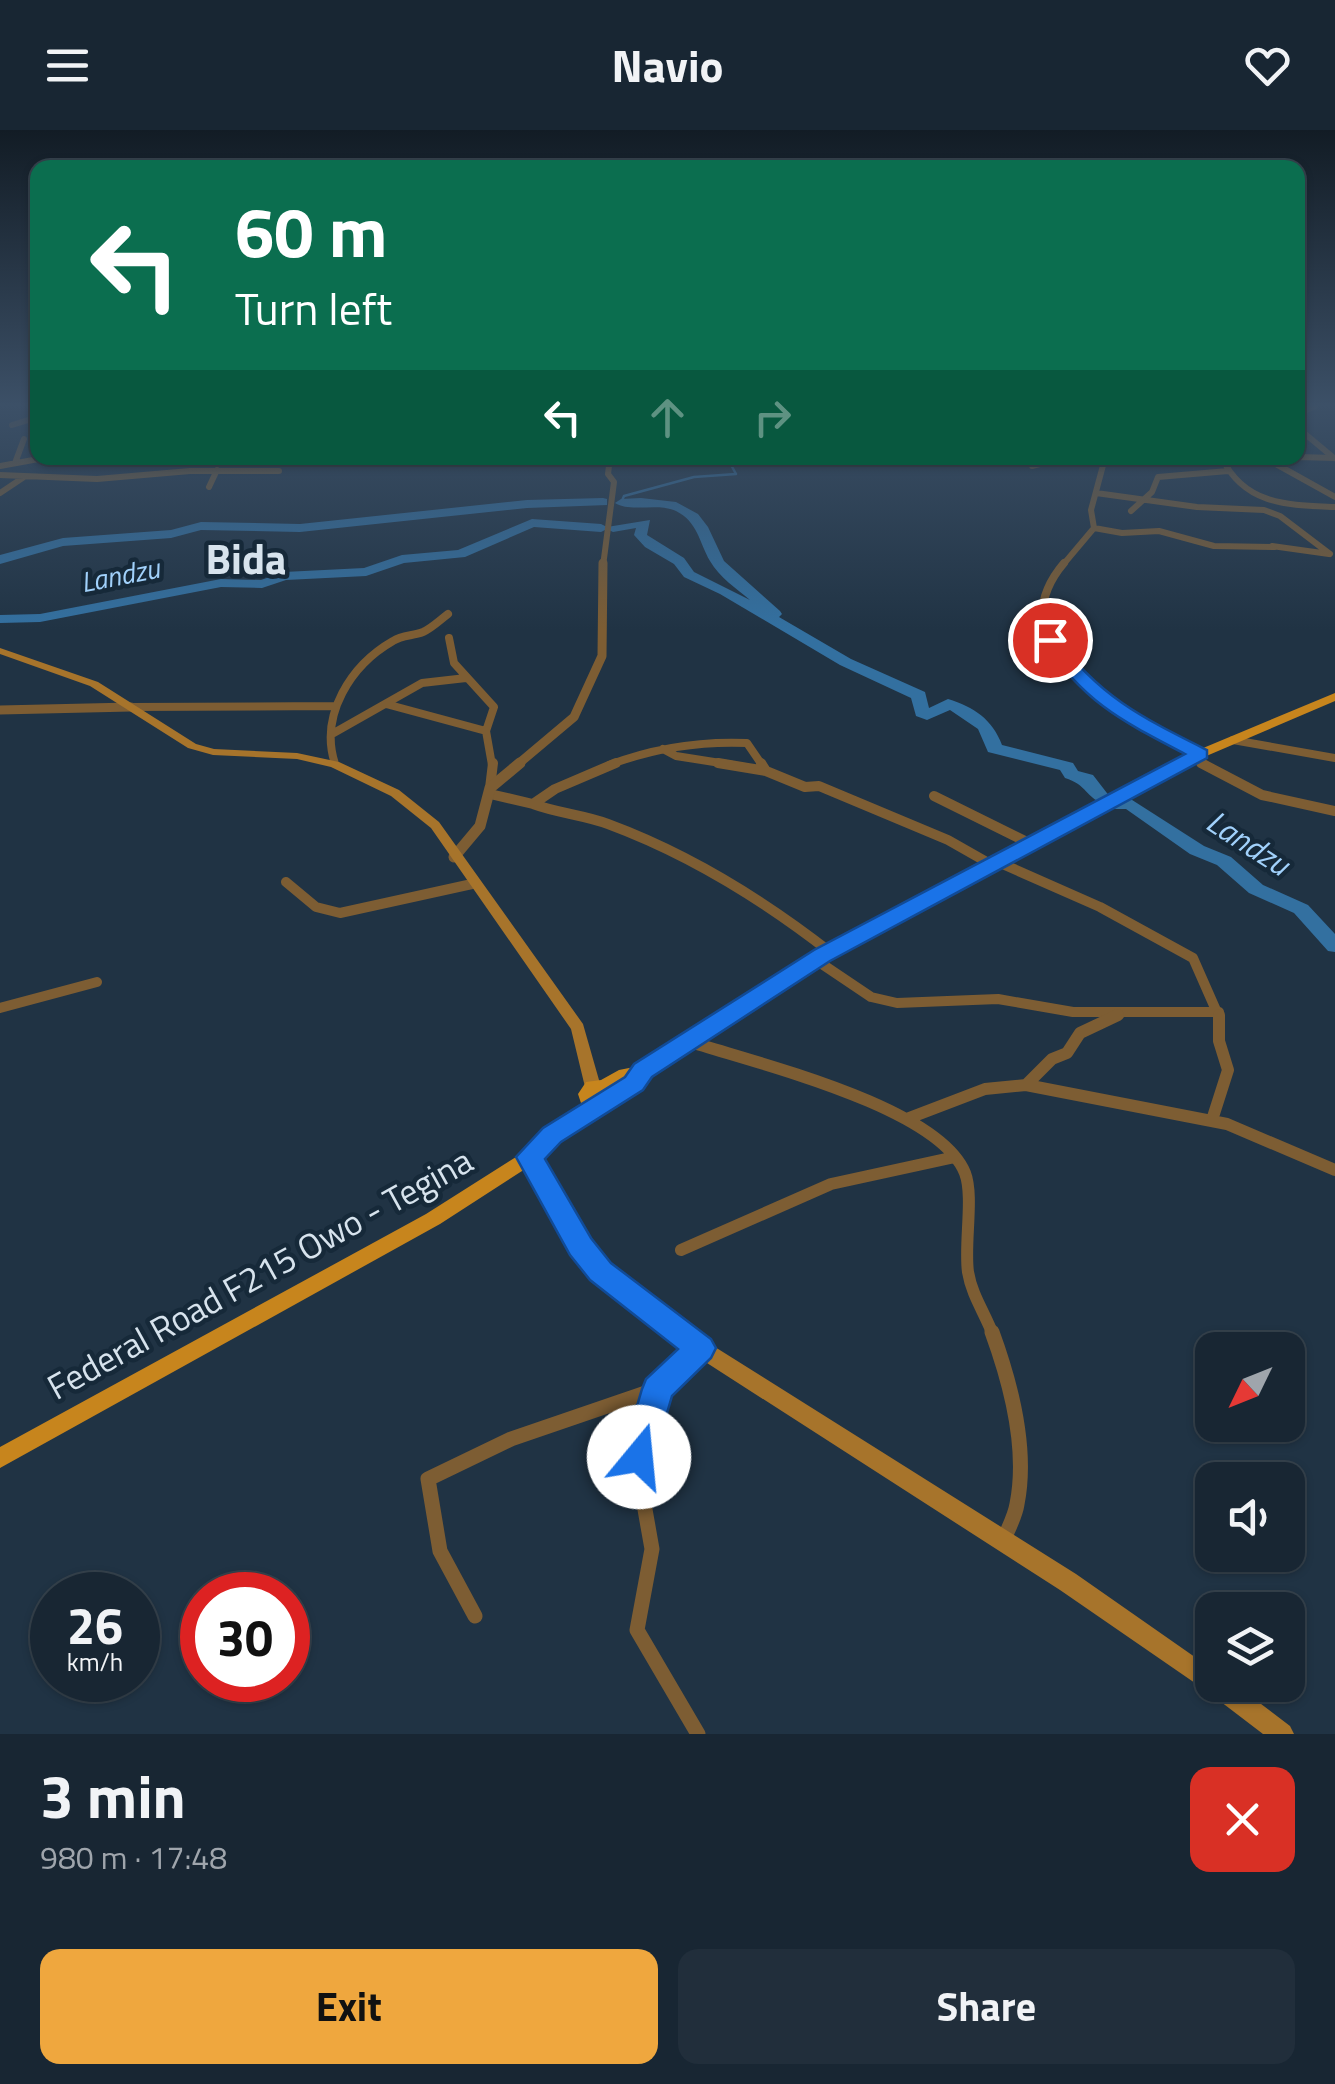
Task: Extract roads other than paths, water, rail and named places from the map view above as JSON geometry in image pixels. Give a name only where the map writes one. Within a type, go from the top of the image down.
[{"type":"main road","points":[[0,652],[77,677],[192,746],[213,752],[297,756],[335,764],[395,793],[419,810],[434,825],[472,884],[578,1028],[596,1095]]},
{"type":"main road","points":[[688,1041],[816,960],[1030,844],[1196,756],[1335,696]]},
{"type":"main road","name":"Federal Road F215 Owo - Tegina","points":[[0,1458],[432,1219],[530,1157],[596,1095],[634,1084],[643,1071],[688,1041]]},
{"type":"main road","points":[[530,1157],[580,1246],[600,1271],[700,1348],[1195,1668]]},
{"type":"main road","points":[[1240,1702],[1282,1734]]},
{"type":"street","points":[[209,487],[212,481]]},
{"type":"street","points":[[490,791],[574,717],[602,656],[603,562],[613,481]]},
{"type":"street","points":[[1099,481],[1091,510],[1094,528],[1052,580],[1042,599],[1050,640],[1074,675],[1119,713],[1258,794],[1277,800],[1307,800],[1335,812]]},
{"type":"street","points":[[1131,511],[1152,492],[1155,481]]},
{"type":"street","points":[[1241,481],[1286,506]]},
{"type":"street","points":[[1306,481],[1335,497]]},
{"type":"street","points":[[1096,493],[1197,507],[1335,507]]},
{"type":"street","points":[[1264,510],[1280,516],[1332,555]]},
{"type":"street","points":[[1094,528],[1122,534],[1160,530],[1214,546],[1273,547],[1332,555]]},
{"type":"street","points":[[335,764],[330,749],[334,706],[360,666],[394,639],[426,631],[448,614]]},
{"type":"street","points":[[449,638],[454,664],[494,707],[486,731],[493,760],[489,810],[478,830],[454,857]]},
{"type":"street","points":[[332,734],[422,683],[466,678]]},
{"type":"street","points":[[385,703],[486,731]]},
{"type":"street","points":[[0,710],[334,706]]},
{"type":"street","points":[[1233,740],[1335,758]]},
{"type":"street","points":[[532,804],[548,792],[640,751],[747,743],[766,772]]},
{"type":"street","points":[[662,749],[676,756],[766,772],[873,808],[1100,907],[1183,950],[1200,967],[1219,1012],[1219,1041],[1228,1070],[1212,1120]]},
{"type":"street","points":[[490,791],[564,817],[602,822],[691,862],[779,911],[830,952]]},
{"type":"street","points":[[934,796],[1030,844]]},
{"type":"street","points":[[286,882],[316,907],[340,914],[472,884]]},
{"type":"street","points":[[816,960],[871,997],[897,1003],[998,998],[1073,1012],[1219,1012]]},
{"type":"street","points":[[0,1008],[97,982]]},
{"type":"street","points":[[1026,1085],[1052,1059],[1067,1053],[1080,1033],[1122,1014]]},
{"type":"street","points":[[688,1041],[892,1109],[909,1118],[955,1157],[967,1177],[970,1280],[974,1298],[986,1315],[1006,1380],[1016,1436],[1020,1473],[1016,1506],[1003,1541]]},
{"type":"street","points":[[909,1118],[985,1089],[1026,1085],[1182,1118],[1212,1120],[1335,1170]]},
{"type":"street","points":[[681,1250],[831,1184],[955,1157]]},
{"type":"street","points":[[475,1616],[440,1550],[428,1479],[510,1439],[658,1389],[700,1348]]},
{"type":"street","points":[[658,1389],[638,1470],[652,1549],[637,1630],[698,1734]]},
{"type":"waterway","points":[[621,503],[624,496],[680,481]]},
{"type":"waterway","name":"Landzu","points":[[0,560],[63,542],[171,534],[201,526],[300,528],[489,507],[603,502]]},
{"type":"waterway","name":"Landzu","points":[[621,503],[657,502],[683,509],[702,527],[719,564],[775,614]]},
{"type":"waterway","name":"Landzu","points":[[0,619],[40,618],[221,583],[262,584],[284,576],[366,572],[402,559],[460,554],[532,523],[601,528]]},
{"type":"waterway","name":"Landzu","points":[[613,528],[645,523],[640,535],[644,540],[679,561],[689,574],[846,662],[919,695],[922,713],[927,715],[948,704],[964,710],[983,725],[994,748],[1067,767],[1071,774],[1087,779],[1101,797]]},
{"type":"waterway","name":"Landzu","points":[[1119,805],[1129,803],[1197,850],[1224,861],[1256,889],[1301,909],[1335,946]]},
{"type":"district","name":"Bida","points":[[246,559]]}]
